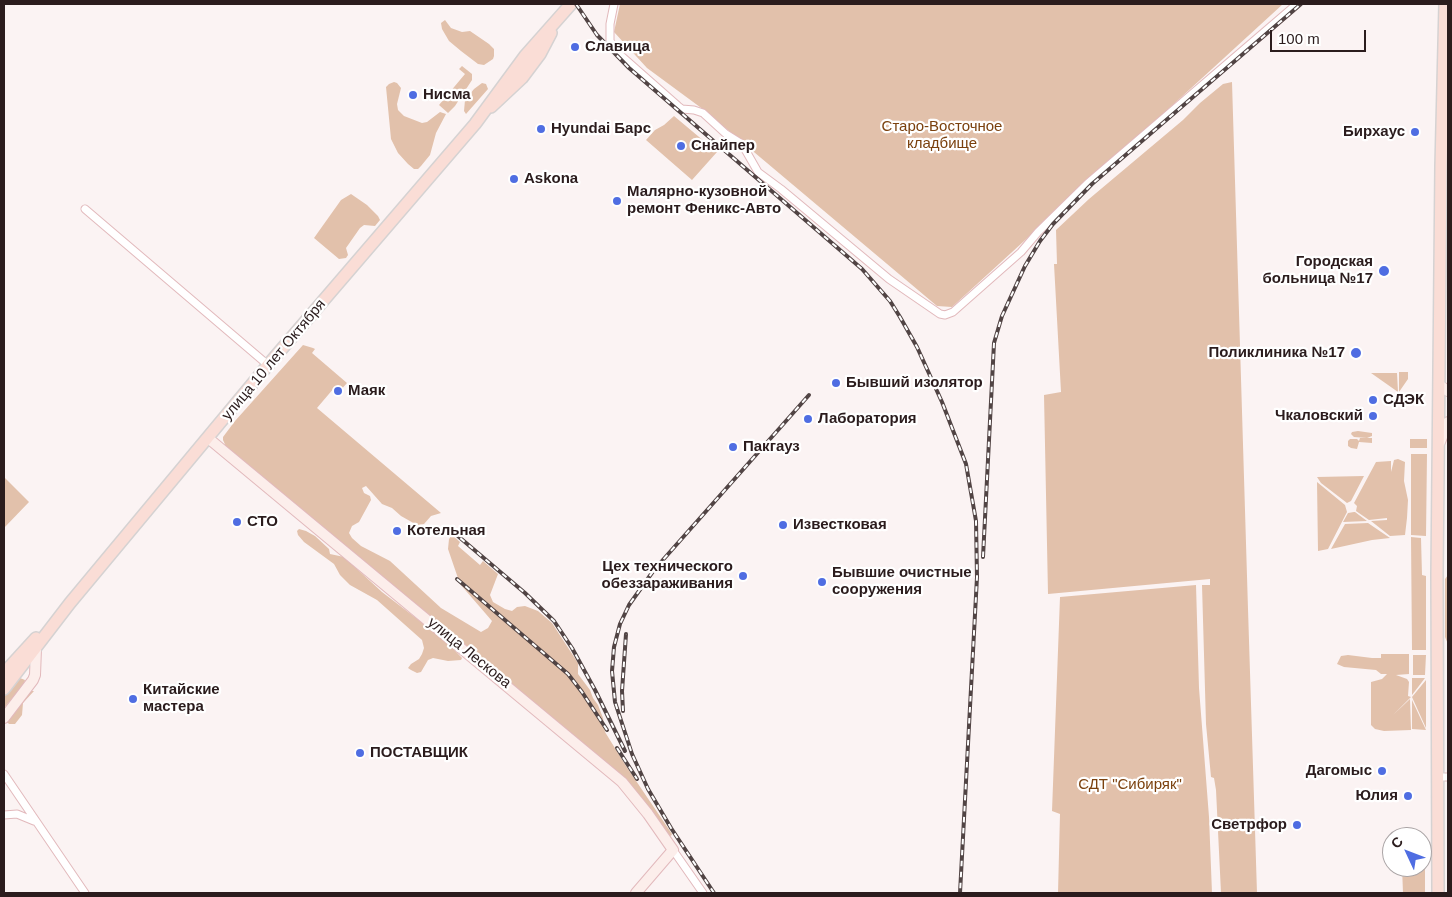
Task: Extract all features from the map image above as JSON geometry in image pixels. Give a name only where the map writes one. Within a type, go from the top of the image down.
[{"type":"main road","name":"улица 10 лет Октября","points":[[4,689],[67,607],[268,365],[482,115],[505,96],[522,78],[540,54],[561,15],[571,4]]},
{"type":"main road","points":[[1438,893],[1444,777],[1438,593],[1439,446],[1444,388],[1441,173],[1445,4]]},
{"type":"main road","points":[[1439,446],[1448,422]]},
{"type":"main road","name":"улица Лескова","points":[[208,438],[612,772],[635,796],[673,850]]},
{"type":"main road","name":"улица 10 лет Октября","points":[[4,673],[51,621],[67,607]]},
{"type":"main road","points":[[4,718],[33,680],[36,649]]},
{"type":"main road","points":[[636,893],[673,850]]},
{"type":"street","points":[[614,4],[610,24],[610,41],[619,54],[682,109],[703,113],[726,134],[742,144],[758,172],[889,279],[940,314],[945,315],[953,312],[1021,252],[1038,232],[1094,178],[1297,4]]},
{"type":"street","points":[[85,209],[268,365]]},
{"type":"street","points":[[4,774],[85,893]]},
{"type":"street","points":[[17,814],[24,805]]},
{"type":"street","points":[[4,815],[17,814],[36,822]]},
{"type":"street","name":"улица Лескова","points":[[673,850],[703,893]]},
{"type":"green space","name":"Старо-Восточное кладбище","points":[[620,4],[1283,4],[952,307],[937,306],[704,110],[647,68],[614,32]]},
{"type":"green space","points":[[445,20],[451,28],[462,32],[470,31],[489,44],[494,49],[493,59],[484,65],[478,64],[461,51],[449,41],[442,29],[441,23]]},
{"type":"green space","points":[[462,66],[472,74],[472,80],[455,106],[448,113],[439,105],[465,74],[459,69]]},
{"type":"green space","points":[[394,82],[401,88],[397,104],[398,110],[404,116],[422,123],[427,122],[440,112],[446,114],[436,133],[430,155],[418,169],[414,169],[398,153],[391,139],[386,87]]},
{"type":"green space","points":[[1232,82],[1257,893],[1221,893],[1216,790],[1214,778],[1211,777],[1206,724],[1202,585],[1210,585],[1210,579],[1048,594],[1044,395],[1061,392],[1054,264],[1057,264],[1056,230],[1089,199],[1183,120],[1200,103],[1223,84]]},
{"type":"green space","points":[[482,83],[486,84],[488,89],[466,114],[464,111],[465,100]]},
{"type":"green space","name":"Снайпер","points":[[674,116],[717,152],[692,180],[646,140],[655,130]]},
{"type":"green space","points":[[351,194],[367,205],[380,220],[375,226],[364,225],[360,228],[346,248],[348,255],[346,258],[339,259],[314,238],[341,200]]},
{"type":"green space","points":[[303,345],[315,349],[312,353],[347,383],[339,392],[334,388],[317,408],[441,513],[431,516],[424,524],[417,525],[401,516],[392,508],[382,504],[366,486],[362,488],[364,493],[370,496],[371,500],[359,522],[352,526],[349,533],[352,538],[361,546],[390,561],[441,608],[481,632],[488,628],[492,621],[460,584],[448,549],[449,539],[452,535],[460,542],[458,546],[480,565],[483,561],[498,574],[490,595],[493,602],[512,611],[517,607],[525,606],[538,611],[552,623],[578,663],[578,674],[598,705],[603,718],[605,732],[672,834],[671,836],[666,834],[647,808],[228,451],[223,437]]},
{"type":"green space","points":[[1399,372],[1408,372],[1408,379],[1399,392]]},
{"type":"green space","points":[[1371,373],[1397,373],[1398,392]]},
{"type":"green space","points":[[1358,431],[1372,433],[1372,436],[1367,438],[1354,437],[1351,434]]},
{"type":"green space","points":[[1360,438],[1372,438],[1372,443],[1359,442],[1357,449],[1348,446],[1350,439],[1357,439],[1359,441]]},
{"type":"green space","points":[[1410,439],[1427,439],[1427,448],[1410,448]]},
{"type":"green space","points":[[1411,454],[1427,454],[1426,536],[1411,535]]},
{"type":"green space","points":[[1398,459],[1405,462],[1404,481],[1408,500],[1407,518],[1405,535],[1390,536],[1371,521],[1387,520],[1387,518],[1369,520],[1356,511],[1357,506],[1354,503],[1376,462],[1391,461],[1391,472],[1394,460]]},
{"type":"green space","points":[[1364,476],[1351,501],[1347,503],[1321,483],[1317,477]]},
{"type":"green space","points":[[4,477],[29,502],[4,528]]},
{"type":"green space","points":[[1317,482],[1345,505],[1347,512],[1328,549],[1318,551]]},
{"type":"green space","points":[[1355,512],[1367,521],[1343,522],[1348,513]]},
{"type":"green space","points":[[1368,523],[1390,538],[1331,549],[1345,524]]},
{"type":"green space","points":[[299,529],[315,536],[329,549],[330,554],[344,557],[382,592],[446,641],[462,658],[461,660],[448,661],[433,658],[428,660],[421,672],[417,673],[408,668],[422,654],[424,648],[422,640],[377,600],[350,585],[340,575],[334,564],[304,542],[298,535],[297,531]]},
{"type":"green space","points":[[1411,537],[1421,538],[1422,575],[1426,576],[1426,650],[1412,650]]},
{"type":"green space","points":[[1448,575],[1448,644],[1445,637],[1445,579]]},
{"type":"green space","name":"СДТ \"Сибиряк\"","points":[[1196,585],[1199,688],[1209,817],[1212,893],[1058,893],[1060,814],[1052,811],[1060,597]]},
{"type":"green space","points":[[1381,654],[1409,654],[1409,674],[1396,675],[1407,679],[1409,682],[1408,696],[1411,697],[1393,715],[1410,699],[1411,730],[1384,731],[1375,729],[1371,725],[1371,682],[1382,679],[1387,674],[1381,674],[1376,670],[1344,667],[1337,664],[1341,656],[1381,658]]},
{"type":"green space","points":[[1413,655],[1426,655],[1425,675],[1413,675]]},
{"type":"green space","points":[[20,678],[25,680],[24,684],[4,708],[4,696]]},
{"type":"green space","points":[[1412,678],[1425,678],[1412,695]]},
{"type":"green space","points":[[1426,680],[1426,728],[1412,697]]},
{"type":"green space","points":[[31,691],[34,691],[23,703],[22,715],[15,724],[9,724],[7,722]]},
{"type":"green space","points":[[1412,700],[1426,730],[1412,729]]},
{"type":"green space","points":[[1402,877],[1425,877],[1425,893],[1403,893]]},
{"type":"railway","points":[[576,4],[597,35],[629,68],[862,269],[890,301],[900,317],[917,347],[942,402],[966,464],[976,521],[977,577],[960,893]]},
{"type":"railway","points":[[983,557],[994,343],[1002,316],[1025,266],[1053,224],[1092,184],[1301,4]]},
{"type":"railway","points":[[714,893],[671,828],[648,789],[632,754],[615,702],[612,671],[614,647],[620,624],[629,605],[654,570],[809,395]]},
{"type":"railway","points":[[452,531],[525,593],[554,621],[572,648],[595,690],[625,751]]},
{"type":"railway","points":[[457,579],[568,674],[607,730]]},
{"type":"railway","points":[[623,711],[622,691],[626,634]]},
{"type":"railway","points":[[617,748],[637,779]]},
{"type":"place","name":"Славица","points":[[575,47]]},
{"type":"place","name":"Нисма","points":[[413,95]]},
{"type":"place","name":"Hyundai Барс","points":[[541,129]]},
{"type":"place","name":"Бирхаус","points":[[1415,132]]},
{"type":"place","name":"Снайпер","points":[[681,146]]},
{"type":"place","name":"Askona","points":[[514,179]]},
{"type":"place","name":"Малярно-кузовной ремонт Феникс-Авто","points":[[617,201]]},
{"type":"place","name":"Городская больница №17","points":[[1384,271]]},
{"type":"place","name":"Поликлиника №17","points":[[1356,353]]},
{"type":"place","name":"Бывший изолятор","points":[[836,383]]},
{"type":"place","name":"Маяк","points":[[338,391]]},
{"type":"place","name":"СДЭК","points":[[1373,400]]},
{"type":"place","name":"Чкаловский","points":[[1373,416]]},
{"type":"place","name":"Лаборатория","points":[[808,419]]},
{"type":"place","name":"Пакгауз","points":[[733,447]]},
{"type":"place","name":"СТО","points":[[237,522]]},
{"type":"place","name":"Известковая","points":[[783,525]]},
{"type":"place","name":"Котельная","points":[[397,531]]},
{"type":"place","name":"Цех технического обеззараживания","points":[[743,576]]},
{"type":"place","name":"Бывшие очистные сооружения","points":[[822,582]]},
{"type":"place","name":"Китайские мастера","points":[[133,699]]},
{"type":"place","name":"ПОСТАВЩИК","points":[[360,753]]},
{"type":"place","name":"Дагомыс","points":[[1382,771]]},
{"type":"place","name":"Юлия","points":[[1408,796]]},
{"type":"place","name":"Светрфор","points":[[1297,825]]}]
